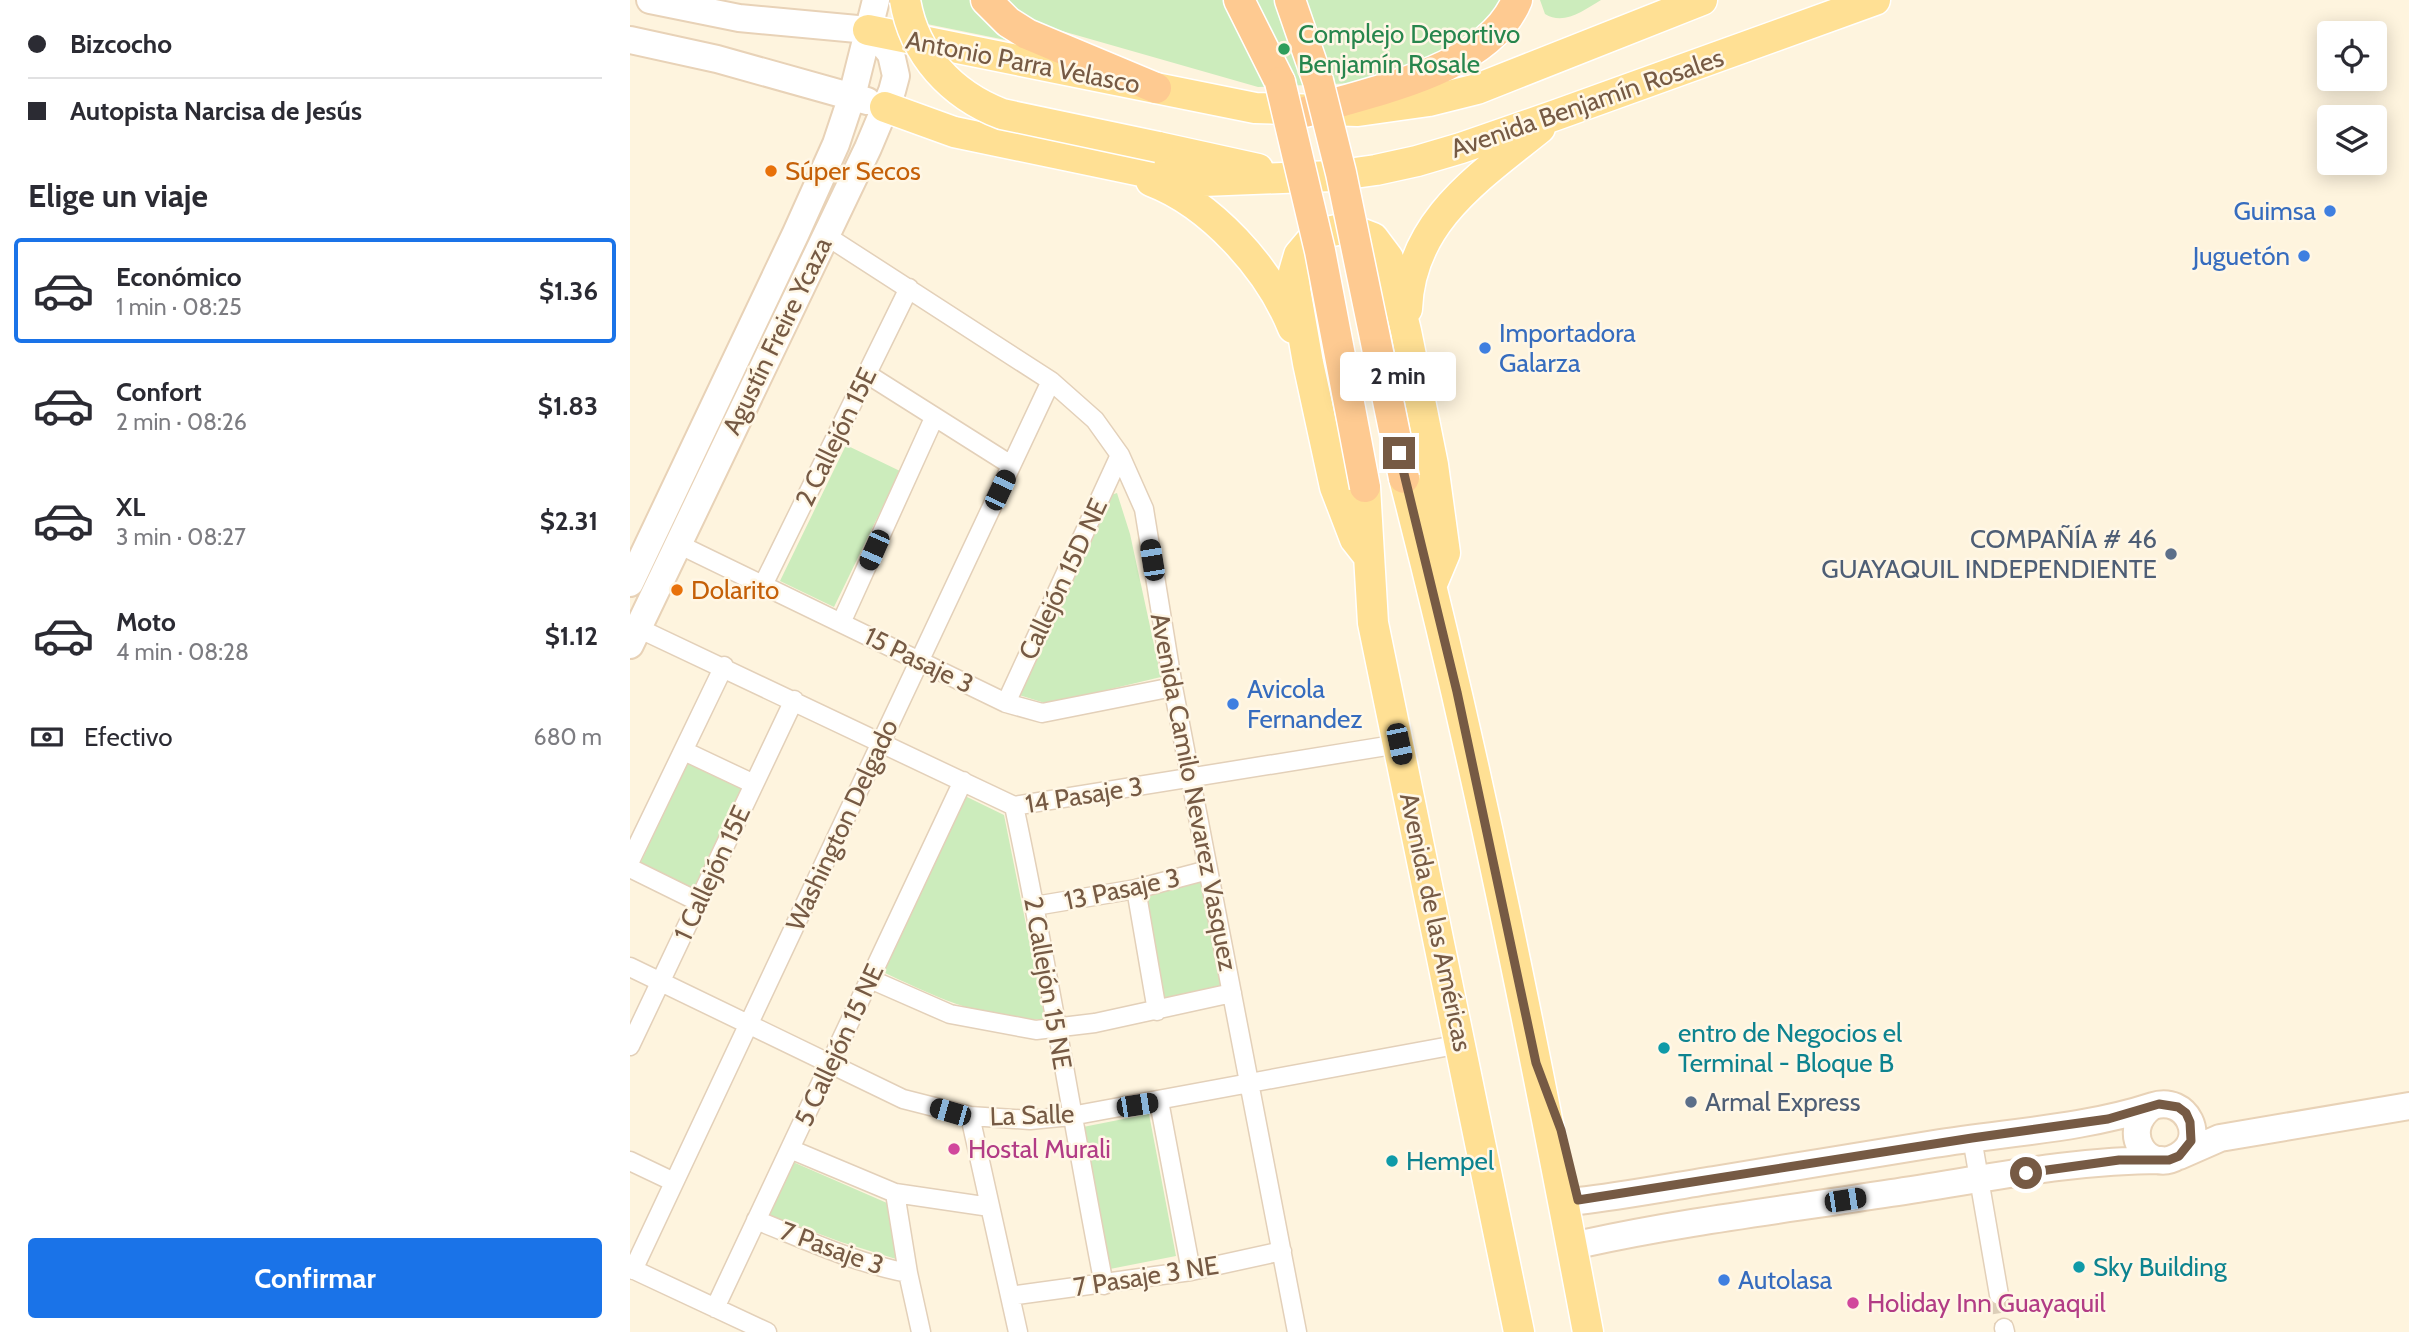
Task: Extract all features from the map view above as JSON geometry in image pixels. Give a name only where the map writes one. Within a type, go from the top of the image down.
[{"type":"highway","points":[[986,0],[1008,22],[1027,34],[1156,88]]},
{"type":"highway","points":[[1239,0],[1280,82]]},
{"type":"highway","points":[[1258,0],[1320,251],[1365,487]]},
{"type":"highway","points":[[1290,0],[1318,81],[1342,173],[1404,478]]},
{"type":"highway","points":[[1306,0],[1318,81]]},
{"type":"highway","points":[[1305,111],[1433,72],[1456,62],[1503,24],[1517,0]]},
{"type":"main road","name":"Antonio Parra Velasco","points":[[650,0],[740,18],[867,30],[1255,108],[1305,111]]},
{"type":"main road","points":[[707,0],[740,18]]},
{"type":"main road","name":"Agustín Freire Ycaza","points":[[630,583],[796,233],[835,144],[852,96],[876,0]]},
{"type":"main road","points":[[905,0],[912,25],[930,61],[953,87],[983,106],[1002,114],[1158,146],[1292,178]]},
{"type":"main road","name":"Avenida Benjamín Rosales","points":[[1305,111],[1358,111],[1429,101],[1477,89],[1702,0]]},
{"type":"main road","name":"Avenida Benjamín Rosales","points":[[1292,178],[1376,170],[1461,148],[1875,0]]},
{"type":"main road","name":"Agustín Freire Ycaza","points":[[634,636],[885,107],[896,76],[894,61],[884,43],[867,30]]},
{"type":"main road","points":[[630,40],[717,59],[852,96],[954,132],[1175,178],[1203,181],[1292,178]]},
{"type":"main road","points":[[1406,331],[1407,291],[1413,268],[1438,219],[1470,184],[1556,115]]},
{"type":"main road","points":[[1105,163],[1160,185],[1211,217],[1232,237],[1267,282],[1291,322],[1308,363]]},
{"type":"main road","points":[[1371,558],[1355,539],[1335,487],[1295,289],[1294,271],[1299,255],[1310,242],[1322,233],[1347,228],[1373,238],[1388,258],[1406,331],[1433,465],[1445,553],[1432,584]]},
{"type":"main road","points":[[1404,478],[1432,584],[1536,1063],[1571,1205],[1588,1332]]},
{"type":"main road","name":"Avenida de las Américas","points":[[1365,487],[1373,623],[1519,1332]]},
{"type":"main road","points":[[1571,1205],[1972,1138],[2108,1119],[2169,1104],[2186,1113],[2192,1131],[2191,1141],[2170,1158]]},
{"type":"main road","points":[[1586,1243],[1680,1225],[1979,1179],[2119,1160],[2170,1158],[2220,1138],[2409,1106]]},
{"type":"main road","points":[[2151,1107],[2138,1120],[2136,1137],[2144,1152],[2170,1158]]},
{"type":"main road","points":[[1674,1186],[1680,1225]]},
{"type":"main road","points":[[1571,1205],[1586,1243],[1601,1332]]},
{"type":"main road","name":"Avenida de las Américas","points":[[1495,1216],[1493,1261],[1507,1332]]},
{"type":"street","name":"Avenida Camilo Nevarez Vasquez","points":[[825,235],[1051,381],[1095,420],[1120,455],[1144,509],[1173,687],[1297,1332]]},
{"type":"street","name":"2 Callejón 15E","points":[[763,585],[909,288]]},
{"type":"street","points":[[867,374],[1011,465]]},
{"type":"street","name":"Washington Delgado","points":[[631,1269],[1051,381]]},
{"type":"street","points":[[841,623],[934,418]]},
{"type":"street","name":"Callejón 15D NE","points":[[1006,702],[1120,455]]},
{"type":"street","name":"15 Pasaje 3","points":[[678,544],[1006,702],[1042,713],[1173,687]]},
{"type":"street","name":"14 Pasaje 3","points":[[634,636],[724,666],[1014,806],[1399,744]]},
{"type":"street","points":[[630,862],[724,666]]},
{"type":"street","name":"1 Callejón 15E","points":[[630,1046],[794,700]]},
{"type":"street","points":[[684,751],[754,784]]},
{"type":"street","name":"5 Callejón 15 NE","points":[[715,1308],[963,781]]},
{"type":"street","name":"2 Callejón 15 NE","points":[[1014,806],[1035,906],[1071,1116],[1104,1285]]},
{"type":"street","points":[[630,868],[699,902]]},
{"type":"street","name":"13 Pasaje 3","points":[[1035,906],[1136,889],[1208,870]]},
{"type":"street","points":[[1136,889],[1157,1011]]},
{"type":"street","name":"La Salle","points":[[630,967],[903,1098],[970,1116],[1030,1120],[1071,1116],[1461,1044]]},
{"type":"street","points":[[870,979],[950,1014],[1036,1030],[1095,1023],[1232,993]]},
{"type":"street","points":[[1159,1101],[1191,1271]]},
{"type":"street","points":[[970,1116],[1018,1332]]},
{"type":"street","points":[[1972,1138],[1998,1295]]},
{"type":"street","points":[[790,1149],[895,1193],[990,1207]]},
{"type":"street","points":[[630,1161],[674,1182]]},
{"type":"street","points":[[895,1193],[921,1332]]},
{"type":"street","name":"7 Pasaje 3","points":[[757,1220],[838,1253],[908,1273]]},
{"type":"street","name":"7 Pasaje 3 NE","points":[[1010,1296],[1191,1271],[1282,1251]]},
{"type":"street","points":[[631,1269],[767,1332]]},
{"type":"green space","name":"Complejo Deportivo Benjamín Rosale","points":[[912,0],[1501,0],[1483,24],[1462,41],[1381,78],[1356,83],[1258,87],[1048,27],[1020,43],[917,22]]},
{"type":"green space","points":[[1540,0],[1601,0],[1574,15],[1559,18],[1545,14]]},
{"type":"green space","points":[[846,445],[900,471],[834,607],[780,581]]},
{"type":"green space","points":[[1117,493],[1130,534],[1161,677],[1048,704],[1019,695],[1111,495]]},
{"type":"green space","points":[[688,761],[744,787],[695,890],[640,864]]},
{"type":"green space","points":[[965,796],[1004,815],[1045,1019],[1002,1016],[961,1006],[883,972]]},
{"type":"green space","points":[[1201,881],[1221,988],[1164,999],[1146,895]]},
{"type":"green space","points":[[1149,1114],[1176,1256],[1110,1269],[1083,1127]]},
{"type":"green space","points":[[793,1162],[887,1203],[896,1259],[768,1215]]},
{"type":"tunnel","points":[[1999,1295],[2004,1328]]},
{"type":"place","name":"Complejo Deportivo Benjamín Rosale","points":[[1284,49]]},
{"type":"place","name":"Súper Secos","points":[[771,171]]},
{"type":"place","name":"Guimsa","points":[[2330,211]]},
{"type":"place","name":"Juguetón","points":[[2304,256]]},
{"type":"place","name":"Importadora Galarza","points":[[1485,348]]},
{"type":"place","name":"COMPAÑÍA # 46 GUAYAQUIL INDEPENDIENTE","points":[[2171,554]]},
{"type":"place","name":"Dolarito","points":[[677,590]]},
{"type":"place","name":"Avicola Fernandez","points":[[1233,704]]},
{"type":"place","name":"entro de Negocios el Terminal - Bloque B","points":[[1664,1048]]},
{"type":"place","name":"Armal Express","points":[[1691,1102]]},
{"type":"place","name":"Hostal Murali","points":[[954,1149]]},
{"type":"place","name":"Hempel","points":[[1392,1161]]},
{"type":"place","name":"Sky Building","points":[[2079,1267]]},
{"type":"place","name":"Autolasa","points":[[1724,1280]]},
{"type":"place","name":"Holiday Inn Guayaquil","points":[[1853,1303]]},
{"type":"route","points":[[1399,453],[1457,692],[1536,1063],[1561,1130],[1578,1200],[2108,1119],[2159,1104],[2178,1107],[2186,1113],[2190,1122],[2191,1141],[2179,1156],[2169,1160],[2119,1160],[2026,1173]]}]
